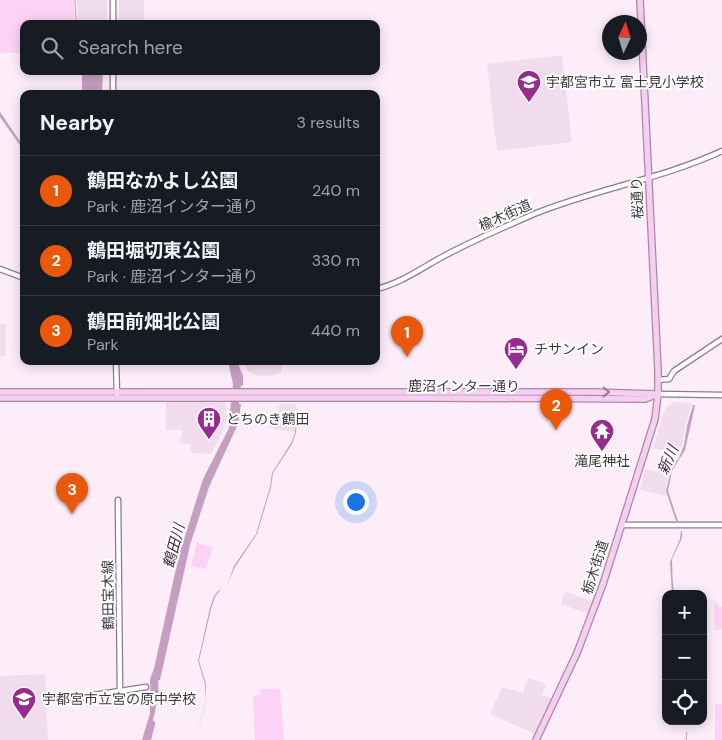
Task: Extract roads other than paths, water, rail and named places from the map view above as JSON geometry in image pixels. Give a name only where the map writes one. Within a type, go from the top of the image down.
[{"type":"main road","name":"桜通り","points":[[640,0],[658,394]]},
{"type":"main road","name":"鹿沼インター通り","points":[[0,392],[5,396],[242,395],[645,399],[658,394]]},
{"type":"main road","name":"栃木街道","points":[[536,740],[566,680],[597,603],[655,419],[658,394]]},
{"type":"street","points":[[113,0],[113,20]]},
{"type":"street","points":[[113,75],[114,90]]},
{"type":"street","name":"楡木街道","points":[[380,288],[392,284],[465,245],[535,214],[649,176],[689,166],[722,151]]},
{"type":"street","points":[[0,269],[20,276]]},
{"type":"street","points":[[658,380],[669,379],[674,371],[722,339]]},
{"type":"street","points":[[116,365],[117,395]]},
{"type":"street","points":[[658,394],[722,395]]},
{"type":"street","points":[[0,402],[5,396]]},
{"type":"street","name":"鶴田宝木線","points":[[118,500],[120,691]]},
{"type":"street","points":[[622,525],[722,526]]},
{"type":"street","points":[[49,696],[81,697],[146,687]]},
{"type":"waterway","points":[[75,0],[76,20]]},
{"type":"waterway","name":"鶴田川","points":[[233,365],[237,384],[234,413]]},
{"type":"waterway","name":"新川","points":[[672,581],[673,590]]},
{"type":"waterway","name":"鶴田川","points":[[155,698],[154,680],[157,672]]},
{"type":"waterway","name":"鶴田川","points":[[147,740],[151,724]]},
{"type":"waterway","name":"新川","points":[[686,740],[687,732]]},
{"type":"place","name":"宇都宮市立 富士見小学校","points":[[529,103]]},
{"type":"place","name":"鶴田なかよし公園","points":[[407,357]]},
{"type":"place","name":"チサンイン","points":[[516,370]]},
{"type":"place","name":"鶴田堀切東公園","points":[[556,430]]},
{"type":"place","name":"とちのき鶴田","points":[[209,440]]},
{"type":"place","name":"滝尾神社","points":[[602,452]]},
{"type":"place","name":"鶴田前畑北公園","points":[[72,514]]},
{"type":"place","name":"宇都宮市立宮の原中学校","points":[[24,720]]}]
